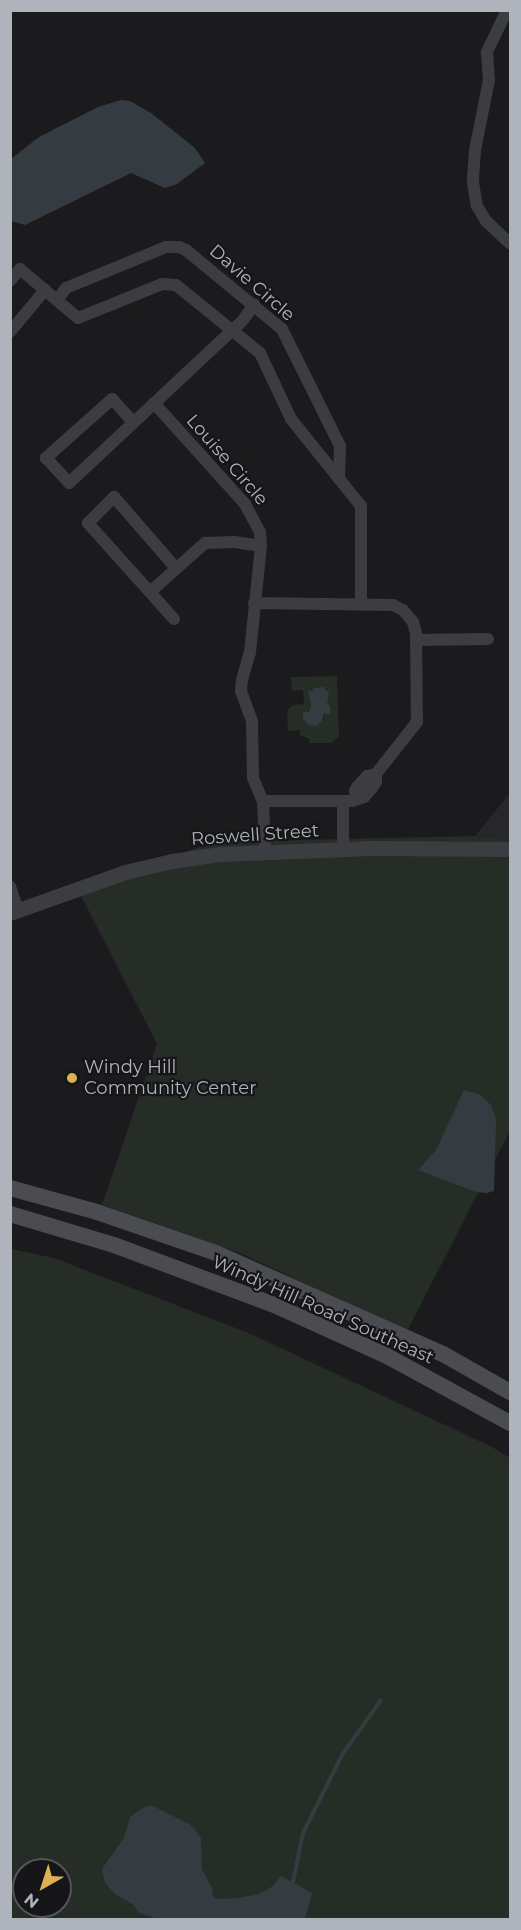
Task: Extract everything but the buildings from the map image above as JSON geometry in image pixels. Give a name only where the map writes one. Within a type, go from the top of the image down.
[{"type":"main road","name":"Windy Hill Road Southeast","points":[[10,1188],[96,1212],[216,1252],[443,1354],[510,1392]]},
{"type":"main road","name":"Windy Hill Road Southeast","points":[[10,1214],[114,1245],[272,1304],[387,1356],[510,1423]]},
{"type":"street","points":[[507,10],[487,52],[489,80],[475,150],[473,182],[477,206],[486,221],[510,243]]},
{"type":"street","name":"Davie Circle","points":[[57,300],[66,288],[173,246],[186,250],[282,329],[340,446],[339,479]]},
{"type":"street","points":[[10,281],[20,269],[78,318],[169,283],[176,285],[260,352],[291,420],[361,506],[361,605]]},
{"type":"street","points":[[10,332],[45,290]]},
{"type":"street","points":[[133,422],[112,399],[46,458],[69,483],[232,330],[254,305]]},
{"type":"street","name":"Louise Circle","points":[[154,403],[245,504],[257,523],[261,546]]},
{"type":"street","points":[[174,619],[88,523],[114,497],[176,568]]},
{"type":"street","points":[[150,592],[200,547],[211,541],[261,546],[250,652],[241,691],[252,722],[253,778],[263,801],[265,851]]},
{"type":"street","points":[[254,603],[398,606],[413,622],[416,640],[417,722],[376,774],[367,776],[357,787],[355,791],[357,798],[343,802],[263,801]]},
{"type":"street","points":[[416,640],[488,639]]},
{"type":"street","points":[[343,802],[343,849]]},
{"type":"street","name":"Roswell Street","points":[[14,912],[125,872],[172,861],[220,854],[343,849],[510,849]]},
{"type":"street","points":[[10,886],[14,912]]},
{"type":"shaded area","points":[[121,100],[130,101],[151,113],[195,148],[205,163],[177,184],[165,188],[131,173],[25,225],[11,221],[11,159],[39,137],[98,107]]},
{"type":"shaded area","points":[[337,676],[339,736],[332,743],[309,743],[309,739],[300,735],[300,730],[288,731],[287,711],[293,705],[304,704],[303,690],[292,691],[291,677]],"holes":[[[313,691],[327,700],[324,719],[317,726],[309,712]]]},
{"type":"shaded area","points":[[325,687],[325,691],[329,691],[327,705],[330,705],[330,714],[324,714],[317,726],[308,725],[303,718],[303,712],[309,712],[311,705],[308,691]]},
{"type":"shaded area","points":[[510,793],[510,839],[475,836]]},
{"type":"shaded area","points":[[475,836],[510,839],[510,1131],[407,1331],[240,1253],[102,1205],[157,1044],[78,890],[214,842]]},
{"type":"shaded area","points":[[464,1090],[479,1094],[491,1105],[496,1119],[494,1191],[487,1193],[476,1192],[418,1170],[436,1150]]},
{"type":"shaded area","points":[[11,1249],[54,1258],[251,1334],[492,1447],[510,1458],[510,1919],[11,1920]]},
{"type":"shaded area","points":[[151,1805],[191,1825],[201,1838],[202,1869],[213,1890],[212,1895],[217,1899],[259,1894],[273,1886],[281,1876],[312,1893],[305,1919],[160,1920],[138,1912],[134,1905],[115,1894],[105,1883],[102,1869],[124,1838],[130,1817]]},
{"type":"waterway","points":[[293,1882],[303,1833],[342,1755],[381,1700]]},
{"type":"place","name":"Windy Hill Community Center","points":[[72,1078]]}]
